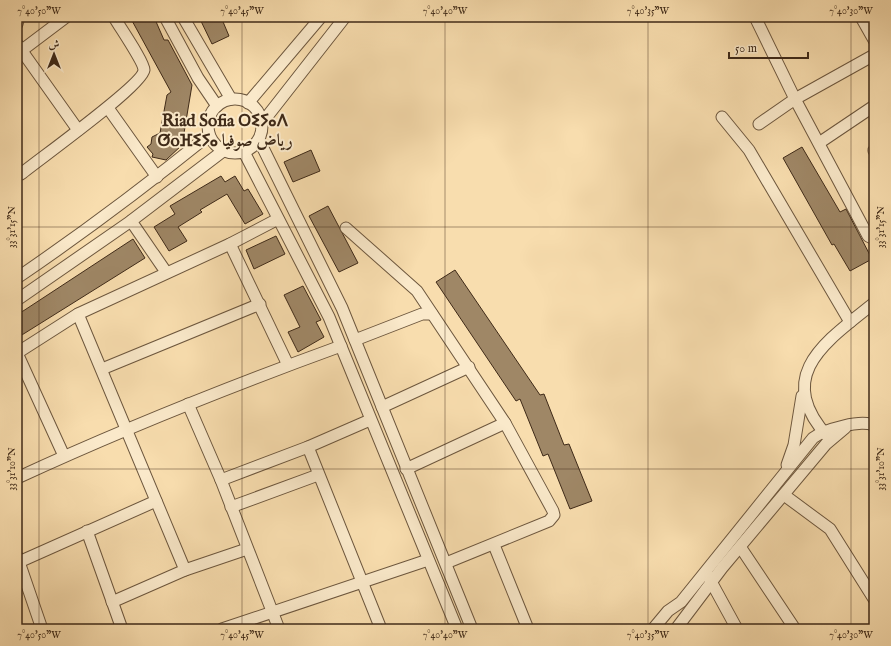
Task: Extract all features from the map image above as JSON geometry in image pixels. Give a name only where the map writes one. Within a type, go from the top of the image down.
[{"type":"street","points":[[17,24],[19,17]]},
{"type":"street","points":[[66,17],[19,50],[78,130]]},
{"type":"street","points":[[17,173],[21,174],[108,108],[142,77],[144,70],[114,17]]},
{"type":"street","points":[[164,17],[198,78],[217,106]]},
{"type":"street","points":[[183,17],[231,100]]},
{"type":"street","points":[[248,103],[312,22],[321,17]]},
{"type":"street","points":[[262,123],[257,111],[248,103],[231,100],[217,106],[210,114],[209,135],[214,144],[223,151],[234,153],[244,152],[252,147],[258,140],[262,123],[346,17]]},
{"type":"street","points":[[756,17],[795,99],[868,236],[874,239]]},
{"type":"street","points":[[861,17],[874,40]]},
{"type":"street","points":[[759,124],[795,99],[874,55]]},
{"type":"street","points":[[819,143],[874,106]]},
{"type":"street","points":[[108,108],[157,177]]},
{"type":"street","points":[[722,117],[748,150],[850,322]]},
{"type":"street","points":[[17,278],[58,250],[157,177],[209,135]]},
{"type":"street","points":[[258,140],[326,274],[355,340],[472,629]]},
{"type":"street","points":[[17,300],[131,221],[223,151]]},
{"type":"street","points":[[244,152],[308,276],[341,346],[370,420],[457,629]]},
{"type":"street","points":[[64,456],[17,353],[78,314],[166,272],[230,244],[278,219]]},
{"type":"street","points":[[131,221],[166,272]]},
{"type":"street","points":[[346,228],[417,291],[505,423],[553,511],[554,515],[549,521],[494,545],[446,563]]},
{"type":"street","points":[[230,244],[288,365]]},
{"type":"street","points":[[785,472],[794,445],[805,378],[812,361],[823,345],[874,303]]},
{"type":"street","points":[[102,368],[260,304]]},
{"type":"street","points":[[78,314],[102,368],[185,570]]},
{"type":"street","points":[[355,340],[422,314],[432,314]]},
{"type":"street","points":[[17,478],[64,456],[188,404],[341,346]]},
{"type":"street","points":[[382,407],[468,367]]},
{"type":"street","points":[[804,390],[807,406],[823,431],[831,440]]},
{"type":"street","points":[[188,404],[221,480],[279,629]]},
{"type":"street","points":[[221,480],[308,447],[370,420]]},
{"type":"street","points":[[406,469],[505,423]]},
{"type":"street","points":[[652,629],[664,616],[681,602],[705,570],[813,438],[823,431],[865,423],[874,426]]},
{"type":"street","points":[[676,629],[711,582],[784,495],[831,440],[847,427]]},
{"type":"street","points":[[308,447],[381,629]]},
{"type":"street","points":[[231,507],[318,475]]},
{"type":"street","points":[[784,495],[830,529],[870,584],[874,599]]},
{"type":"street","points":[[42,629],[18,559],[156,501]]},
{"type":"street","points":[[86,531],[122,629]]},
{"type":"street","points":[[494,545],[528,629]]},
{"type":"street","points":[[741,548],[794,629]]},
{"type":"street","points":[[112,602],[185,570],[247,549]]},
{"type":"street","points":[[222,629],[362,584],[428,560]]},
{"type":"street","points":[[705,570],[737,629]]},
{"type":"building","points":[[130,17],[154,17],[164,40],[168,40],[192,85],[182,145],[166,160],[152,157],[153,154],[147,147],[151,144],[152,137],[160,133],[167,95],[171,92]]},
{"type":"building","points":[[199,17],[221,17],[229,36],[212,44]]},
{"type":"building","points":[[802,147],[840,212],[846,209],[872,259],[850,271],[834,244],[832,245],[783,158]]},
{"type":"building","points":[[311,150],[320,171],[293,182],[284,162]]},
{"type":"building","points":[[221,176],[225,182],[235,176],[244,191],[248,189],[263,214],[245,224],[227,194],[200,210],[202,212],[178,227],[187,241],[169,251],[154,227],[175,214],[170,206]]},
{"type":"building","points":[[328,206],[358,263],[339,272],[309,216]]},
{"type":"building","points":[[276,236],[285,254],[254,269],[246,250]]},
{"type":"building","points":[[133,239],[145,258],[17,338],[17,315]]},
{"type":"building","points":[[455,270],[540,395],[544,394],[564,445],[569,444],[592,501],[570,509],[548,454],[543,456],[520,399],[516,401],[436,282]]},
{"type":"building","points":[[303,286],[321,320],[316,322],[324,337],[298,352],[288,332],[300,327],[284,295]]},
{"type":"district","name":"Riad Sofia ⵔⵉⵢⴰⴷ ⵚoⴼⵉⵢⴰ رياض صوفيا","points":[[225,130]]}]
